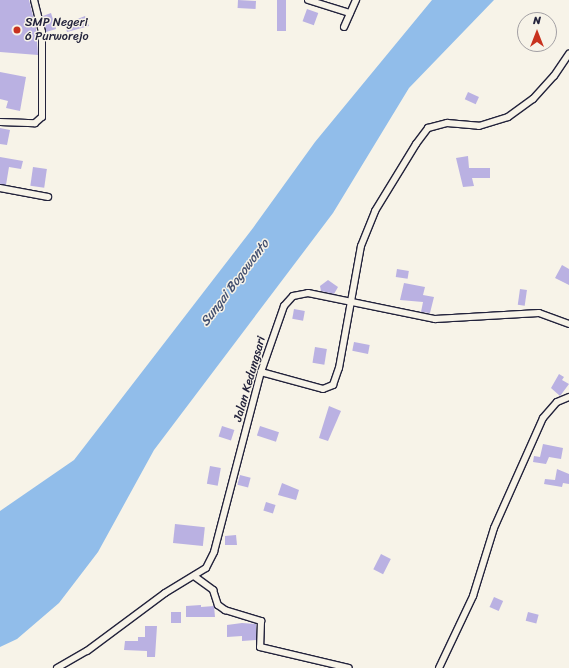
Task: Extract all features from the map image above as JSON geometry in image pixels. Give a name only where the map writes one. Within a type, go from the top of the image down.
[{"type":"street","points":[[0,122],[35,123],[42,117],[42,32],[34,0]]},
{"type":"street","points":[[308,0],[350,14]]},
{"type":"street","points":[[344,27],[356,0]]},
{"type":"street","points":[[261,372],[318,388],[329,388],[333,385],[339,368],[361,246],[375,211],[428,128],[447,123],[479,126],[508,117],[533,99],[554,76],[569,54]]},
{"type":"street","points":[[0,188],[48,197]]},
{"type":"street","name":"Jalan Kedungsari","points":[[57,668],[87,651],[165,593],[206,568],[214,552],[261,372],[286,302],[298,294],[308,294],[435,319],[539,313],[569,324]]},
{"type":"street","points":[[439,668],[473,596],[494,528],[537,432],[550,409],[557,402],[569,397]]},
{"type":"street","points":[[194,576],[213,590],[218,605],[225,610],[261,621],[260,647],[349,668]]},
{"type":"water","name":"Sungai Bogowonto","points":[[432,0],[494,0],[409,88],[333,213],[154,450],[98,552],[59,603],[17,639],[0,647],[0,511],[74,460],[253,228],[315,142]]},
{"type":"building","name":"SMP Negeri 6 Purworejo","points":[[0,0],[29,0],[36,28],[38,55],[0,52]]},
{"type":"building","points":[[238,0],[256,1],[256,9],[238,8]]},
{"type":"building","points":[[277,0],[286,0],[286,31],[277,31]]},
{"type":"building","points":[[307,9],[318,13],[314,25],[303,21]]},
{"type":"building","points":[[51,13],[56,29],[46,32],[43,16]]},
{"type":"building","points":[[85,16],[89,26],[67,32],[65,24]]},
{"type":"building","points":[[0,72],[26,77],[20,111],[6,108],[8,101],[0,99]]},
{"type":"building","points":[[468,92],[479,97],[476,104],[465,99]]},
{"type":"building","points":[[0,128],[10,130],[7,145],[0,144]]},
{"type":"building","points":[[468,156],[469,168],[490,168],[490,178],[472,178],[474,186],[463,187],[456,158]]},
{"type":"building","points":[[0,157],[23,161],[21,169],[9,167],[6,185],[0,184]]},
{"type":"building","points":[[33,167],[47,169],[44,188],[30,186]]},
{"type":"building","points":[[562,265],[569,269],[569,285],[555,278]]},
{"type":"building","points":[[397,269],[409,271],[408,279],[396,277]]},
{"type":"building","points":[[328,280],[338,287],[334,294],[321,291],[320,286]]},
{"type":"building","points":[[404,283],[425,287],[423,295],[434,297],[430,313],[421,312],[423,302],[400,300]]},
{"type":"building","points":[[520,289],[527,290],[525,306],[518,305]]},
{"type":"building","points":[[294,309],[305,311],[303,321],[292,319]]},
{"type":"building","points":[[354,342],[370,345],[368,354],[352,351]]},
{"type":"building","points":[[315,347],[327,349],[324,365],[312,363]]},
{"type":"building","points":[[559,374],[564,377],[562,380],[569,384],[560,396],[551,388]]},
{"type":"building","points":[[329,406],[341,411],[328,441],[319,438]]},
{"type":"building","points":[[222,426],[234,430],[231,440],[219,436]]},
{"type":"building","points":[[260,426],[279,432],[276,442],[257,436]]},
{"type":"building","points":[[543,444],[563,448],[561,459],[549,457],[546,464],[533,462],[534,456],[540,457]]},
{"type":"building","points":[[210,466],[221,468],[218,486],[207,484]]},
{"type":"building","points":[[557,469],[569,474],[569,484],[563,483],[562,487],[544,484],[545,479],[555,480]]},
{"type":"building","points":[[240,475],[251,478],[248,488],[237,485]]},
{"type":"building","points":[[282,483],[299,490],[296,500],[278,495]]},
{"type":"building","points":[[266,502],[276,505],[273,514],[263,511]]},
{"type":"building","points":[[175,524],[205,527],[203,546],[173,543]]},
{"type":"building","points":[[236,535],[237,545],[225,545],[225,536]]},
{"type":"building","points":[[381,554],[391,559],[383,574],[373,569]]},
{"type":"building","points":[[494,597],[503,601],[499,611],[490,607]]},
{"type":"building","points":[[201,605],[201,607],[214,606],[215,617],[186,617],[186,606]]},
{"type":"building","points":[[171,612],[181,612],[181,623],[171,623]]},
{"type":"building","points":[[528,612],[539,615],[536,624],[526,621]]},
{"type":"building","points":[[242,623],[256,624],[256,640],[242,641],[242,636],[227,637],[227,625]]},
{"type":"building","points":[[145,626],[157,626],[155,657],[147,657],[147,651],[124,650],[125,641],[138,641],[138,637],[145,637]]},
{"type":"place","name":"SMP Negeri 6 Purworejo","points":[[17,30]]}]
